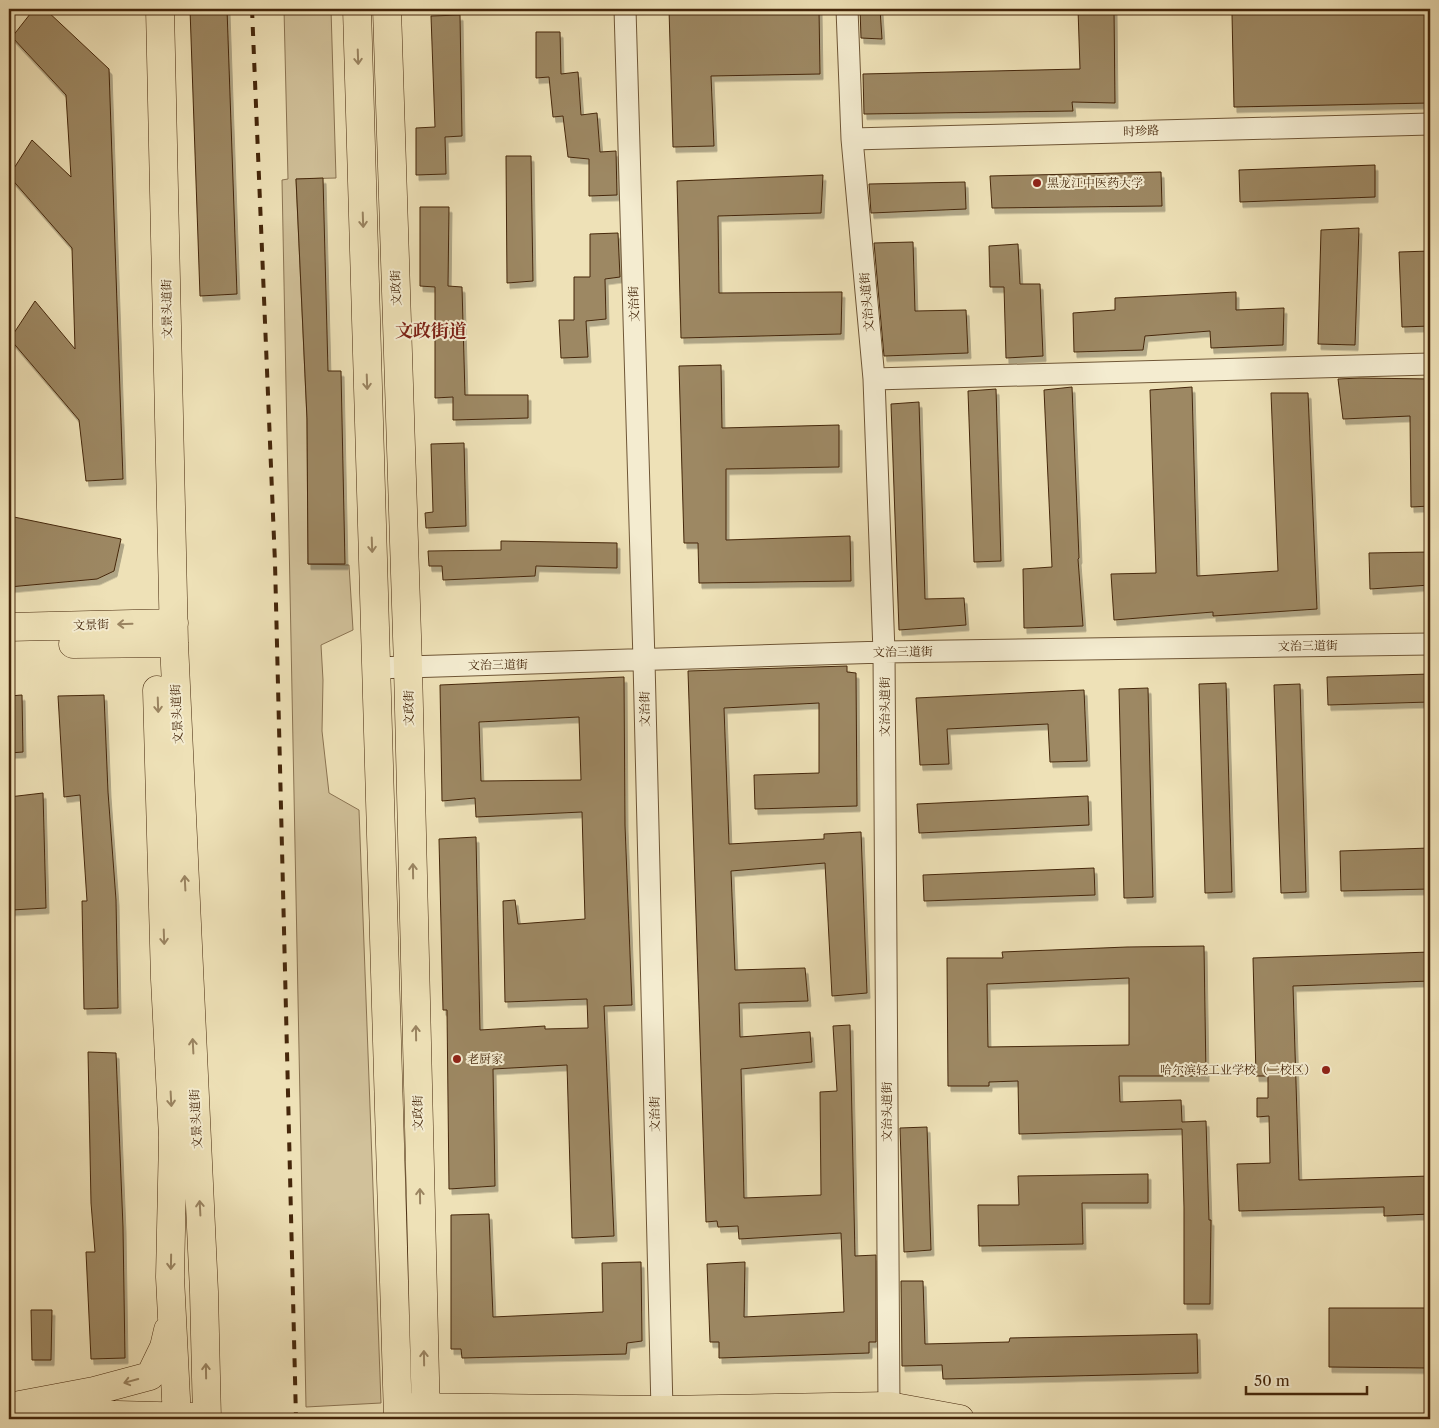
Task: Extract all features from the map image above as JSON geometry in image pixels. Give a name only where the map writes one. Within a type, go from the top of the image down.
[{"type":"main road","name":"文景头道街","points":[[141,9],[158,590],[165,633],[204,1292],[207,1418]]},
{"type":"main road","name":"文景头道街","points":[[160,9],[166,979],[173,1137],[170,1277],[177,1418]]},
{"type":"main road","points":[[357,9],[398,1413],[594,1414],[662,1410],[889,1406],[960,1419]]},
{"type":"main road","name":"文政街","points":[[387,9],[408,667],[426,1413]]},
{"type":"main road","name":"文景街","points":[[9,628],[165,633]]},
{"type":"main road","name":"文景街","points":[[9,645],[165,633]]},
{"type":"main road","points":[[9,1407],[94,1391],[150,1376],[164,1347],[172,1316]]},
{"type":"main road","points":[[9,1412],[207,1418]]},
{"type":"street","name":"文治街","points":[[625,9],[644,661],[662,1410]]},
{"type":"street","name":"文治头道街","points":[[847,9],[852,139],[874,379],[884,652],[889,1406]]},
{"type":"street","name":"时珍路","points":[[852,139],[1430,124]]},
{"type":"street","points":[[874,379],[1430,364]]},
{"type":"street","name":"文治三道街","points":[[376,668],[884,652],[1430,644]]},
{"type":"shaded area","points":[[284,9],[331,9],[336,178],[296,179],[307,419],[308,564],[349,565],[353,630],[321,645],[323,680],[322,731],[329,793],[359,810],[381,1403],[306,1407],[282,180],[288,179]]},
{"type":"building","points":[[34,9],[45,9],[109,69],[123,479],[86,481],[79,420],[10,339],[35,301],[75,349],[72,248],[9,176],[32,140],[71,177],[66,95],[12,37]]},
{"type":"building","points":[[190,9],[227,9],[237,294],[200,296]]},
{"type":"building","points":[[669,9],[819,9],[820,74],[711,76],[714,146],[673,147]]},
{"type":"building","points":[[860,9],[880,9],[882,39],[861,38]]},
{"type":"building","points":[[1078,9],[1114,9],[1115,103],[1072,102],[1073,111],[864,114],[863,74],[1080,69]]},
{"type":"building","points":[[1430,10],[1430,103],[1234,107],[1232,14]]},
{"type":"building","points":[[460,15],[462,136],[445,137],[446,174],[416,175],[416,128],[435,127],[431,16]]},
{"type":"building","points":[[536,32],[560,32],[561,74],[578,72],[581,115],[597,113],[600,152],[616,151],[617,195],[589,196],[589,159],[568,157],[563,116],[553,117],[549,77],[536,78]]},
{"type":"building","points":[[506,156],[531,156],[533,281],[507,283]]},
{"type":"building","points":[[1375,165],[1375,197],[1240,202],[1239,170]]},
{"type":"building","points":[[1161,172],[1162,206],[992,208],[990,176]]},
{"type":"building","points":[[823,175],[821,213],[718,216],[719,293],[842,292],[841,334],[681,338],[677,181]]},
{"type":"building","points":[[323,178],[328,371],[341,371],[345,564],[308,564],[307,419],[296,179]]},
{"type":"building","points":[[965,182],[966,209],[871,213],[869,184]]},
{"type":"building","points":[[420,207],[449,207],[448,286],[462,287],[465,395],[528,395],[528,418],[453,420],[453,397],[435,398],[435,287],[420,286]]},
{"type":"building","points":[[1359,228],[1355,345],[1318,344],[1321,230]]},
{"type":"building","points":[[618,233],[620,277],[605,279],[606,319],[586,321],[588,357],[561,358],[559,320],[574,320],[574,277],[590,277],[590,234]]},
{"type":"building","points":[[913,242],[915,311],[966,310],[968,353],[884,356],[874,243]]},
{"type":"building","points":[[1018,244],[1020,284],[1040,284],[1043,356],[1006,358],[1004,287],[990,287],[989,246]]},
{"type":"building","points":[[1430,251],[1430,326],[1402,327],[1399,252]]},
{"type":"building","points":[[1236,292],[1236,310],[1284,308],[1283,345],[1211,348],[1210,331],[1145,336],[1143,350],[1074,352],[1073,313],[1115,310],[1115,298]]},
{"type":"building","points":[[721,365],[722,428],[839,425],[839,467],[726,469],[726,540],[850,536],[851,581],[699,583],[698,543],[684,543],[679,366]]},
{"type":"building","points":[[1338,379],[1430,379],[1430,506],[1411,507],[1410,416],[1343,419]]},
{"type":"building","points":[[1072,387],[1078,559],[1083,626],[1024,628],[1023,569],[1052,567],[1044,390]]},
{"type":"building","points":[[1192,387],[1197,576],[1278,571],[1271,393],[1308,393],[1317,609],[1213,616],[1213,612],[1114,620],[1111,574],[1156,573],[1150,390]]},
{"type":"building","points":[[996,389],[1001,561],[974,562],[968,391]]},
{"type":"building","points":[[919,402],[925,599],[964,598],[966,625],[899,630],[891,404]]},
{"type":"building","points":[[464,443],[466,526],[426,528],[425,513],[433,512],[431,444]]},
{"type":"building","points":[[9,516],[121,539],[114,571],[97,579],[9,587]]},
{"type":"building","points":[[501,541],[617,543],[617,568],[536,566],[535,576],[443,580],[442,566],[429,566],[428,551],[501,550]]},
{"type":"building","points":[[1430,552],[1430,585],[1370,589],[1369,553]]},
{"type":"building","points":[[847,666],[847,672],[856,673],[857,806],[755,809],[754,775],[819,773],[819,703],[724,708],[729,844],[824,839],[824,834],[861,832],[867,993],[832,996],[825,863],[731,871],[735,970],[805,968],[808,1001],[739,1003],[740,1037],[810,1032],[812,1062],[741,1069],[744,1198],[821,1195],[820,1092],[837,1091],[833,1026],[850,1025],[855,1256],[876,1255],[876,1342],[869,1342],[869,1353],[719,1358],[719,1342],[710,1342],[707,1264],[745,1262],[744,1317],[844,1312],[841,1233],[739,1239],[738,1226],[718,1227],[717,1221],[706,1222],[688,671]]},
{"type":"building","points":[[1430,674],[1430,702],[1328,705],[1327,677]]},
{"type":"building","points":[[624,677],[625,825],[632,1005],[604,1006],[614,1236],[572,1238],[567,1065],[493,1069],[495,1186],[449,1189],[447,1010],[443,1010],[439,839],[476,837],[480,1030],[545,1026],[545,1029],[588,1028],[587,999],[505,1002],[503,901],[515,900],[518,924],[585,919],[582,812],[476,817],[475,798],[442,801],[440,685]],"holes":[[[579,717],[581,780],[481,781],[479,722]]]},
{"type":"building","points":[[1226,683],[1232,892],[1205,893],[1199,684]]},
{"type":"building","points":[[1300,684],[1306,892],[1281,893],[1274,685]]},
{"type":"building","points":[[1148,688],[1153,897],[1124,898],[1119,689]]},
{"type":"building","points":[[1084,690],[1087,761],[1050,762],[1048,724],[947,729],[949,764],[920,765],[916,698]]},
{"type":"building","points":[[22,695],[23,752],[9,753],[9,696]]},
{"type":"building","points":[[104,695],[108,792],[116,900],[118,1008],[84,1009],[82,901],[87,901],[80,795],[64,797],[58,696]]},
{"type":"building","points":[[43,793],[46,908],[12,910],[9,797]]},
{"type":"building","points":[[1088,796],[1089,825],[919,833],[917,804]]},
{"type":"building","points":[[1430,848],[1430,889],[1341,891],[1340,851]]},
{"type":"building","points":[[1094,868],[1095,895],[924,901],[923,875]]},
{"type":"building","points":[[1204,946],[1206,1076],[1119,1076],[1120,1102],[1181,1100],[1182,1122],[1206,1121],[1209,1220],[1211,1220],[1210,1304],[1184,1304],[1182,1129],[1019,1134],[1018,1081],[989,1082],[989,1086],[948,1086],[947,958],[1003,958],[1002,952]],"holes":[[[1129,978],[1129,1045],[988,1047],[987,984]]]},
{"type":"building","points":[[1430,952],[1430,981],[1293,986],[1299,1180],[1430,1176],[1430,1214],[1384,1216],[1384,1207],[1239,1211],[1237,1164],[1270,1163],[1269,1116],[1257,1117],[1257,1098],[1268,1098],[1268,1076],[1256,1076],[1253,958]]},
{"type":"building","points":[[88,1052],[116,1053],[123,1227],[125,1358],[91,1359],[86,1252],[95,1252],[91,1203]]},
{"type":"building","points":[[927,1127],[931,1250],[904,1252],[900,1128]]},
{"type":"building","points":[[1148,1174],[1148,1203],[1082,1203],[1083,1244],[979,1246],[978,1205],[1019,1205],[1018,1176]]},
{"type":"building","points":[[489,1214],[493,1317],[603,1312],[602,1263],[641,1262],[642,1341],[627,1343],[626,1354],[462,1358],[461,1349],[451,1349],[451,1215]]},
{"type":"building","points":[[901,1281],[923,1281],[925,1344],[1009,1342],[1010,1338],[1197,1334],[1198,1373],[943,1379],[942,1365],[902,1366]]},
{"type":"building","points":[[1329,1308],[1427,1308],[1427,1368],[1329,1367]]},
{"type":"building","points":[[31,1310],[52,1310],[51,1360],[32,1360]]},
{"type":"railway","points":[[252,9],[275,563],[296,1419]]},
{"type":"place","name":"黑龙江中医药大学","points":[[1037,183]]},
{"type":"place","name":"老厨家","points":[[457,1059]]},
{"type":"place","name":"哈尔滨轻工业学校（二校区）","points":[[1326,1070]]},
{"type":"district","name":"文政街道","points":[[431,331]]}]
